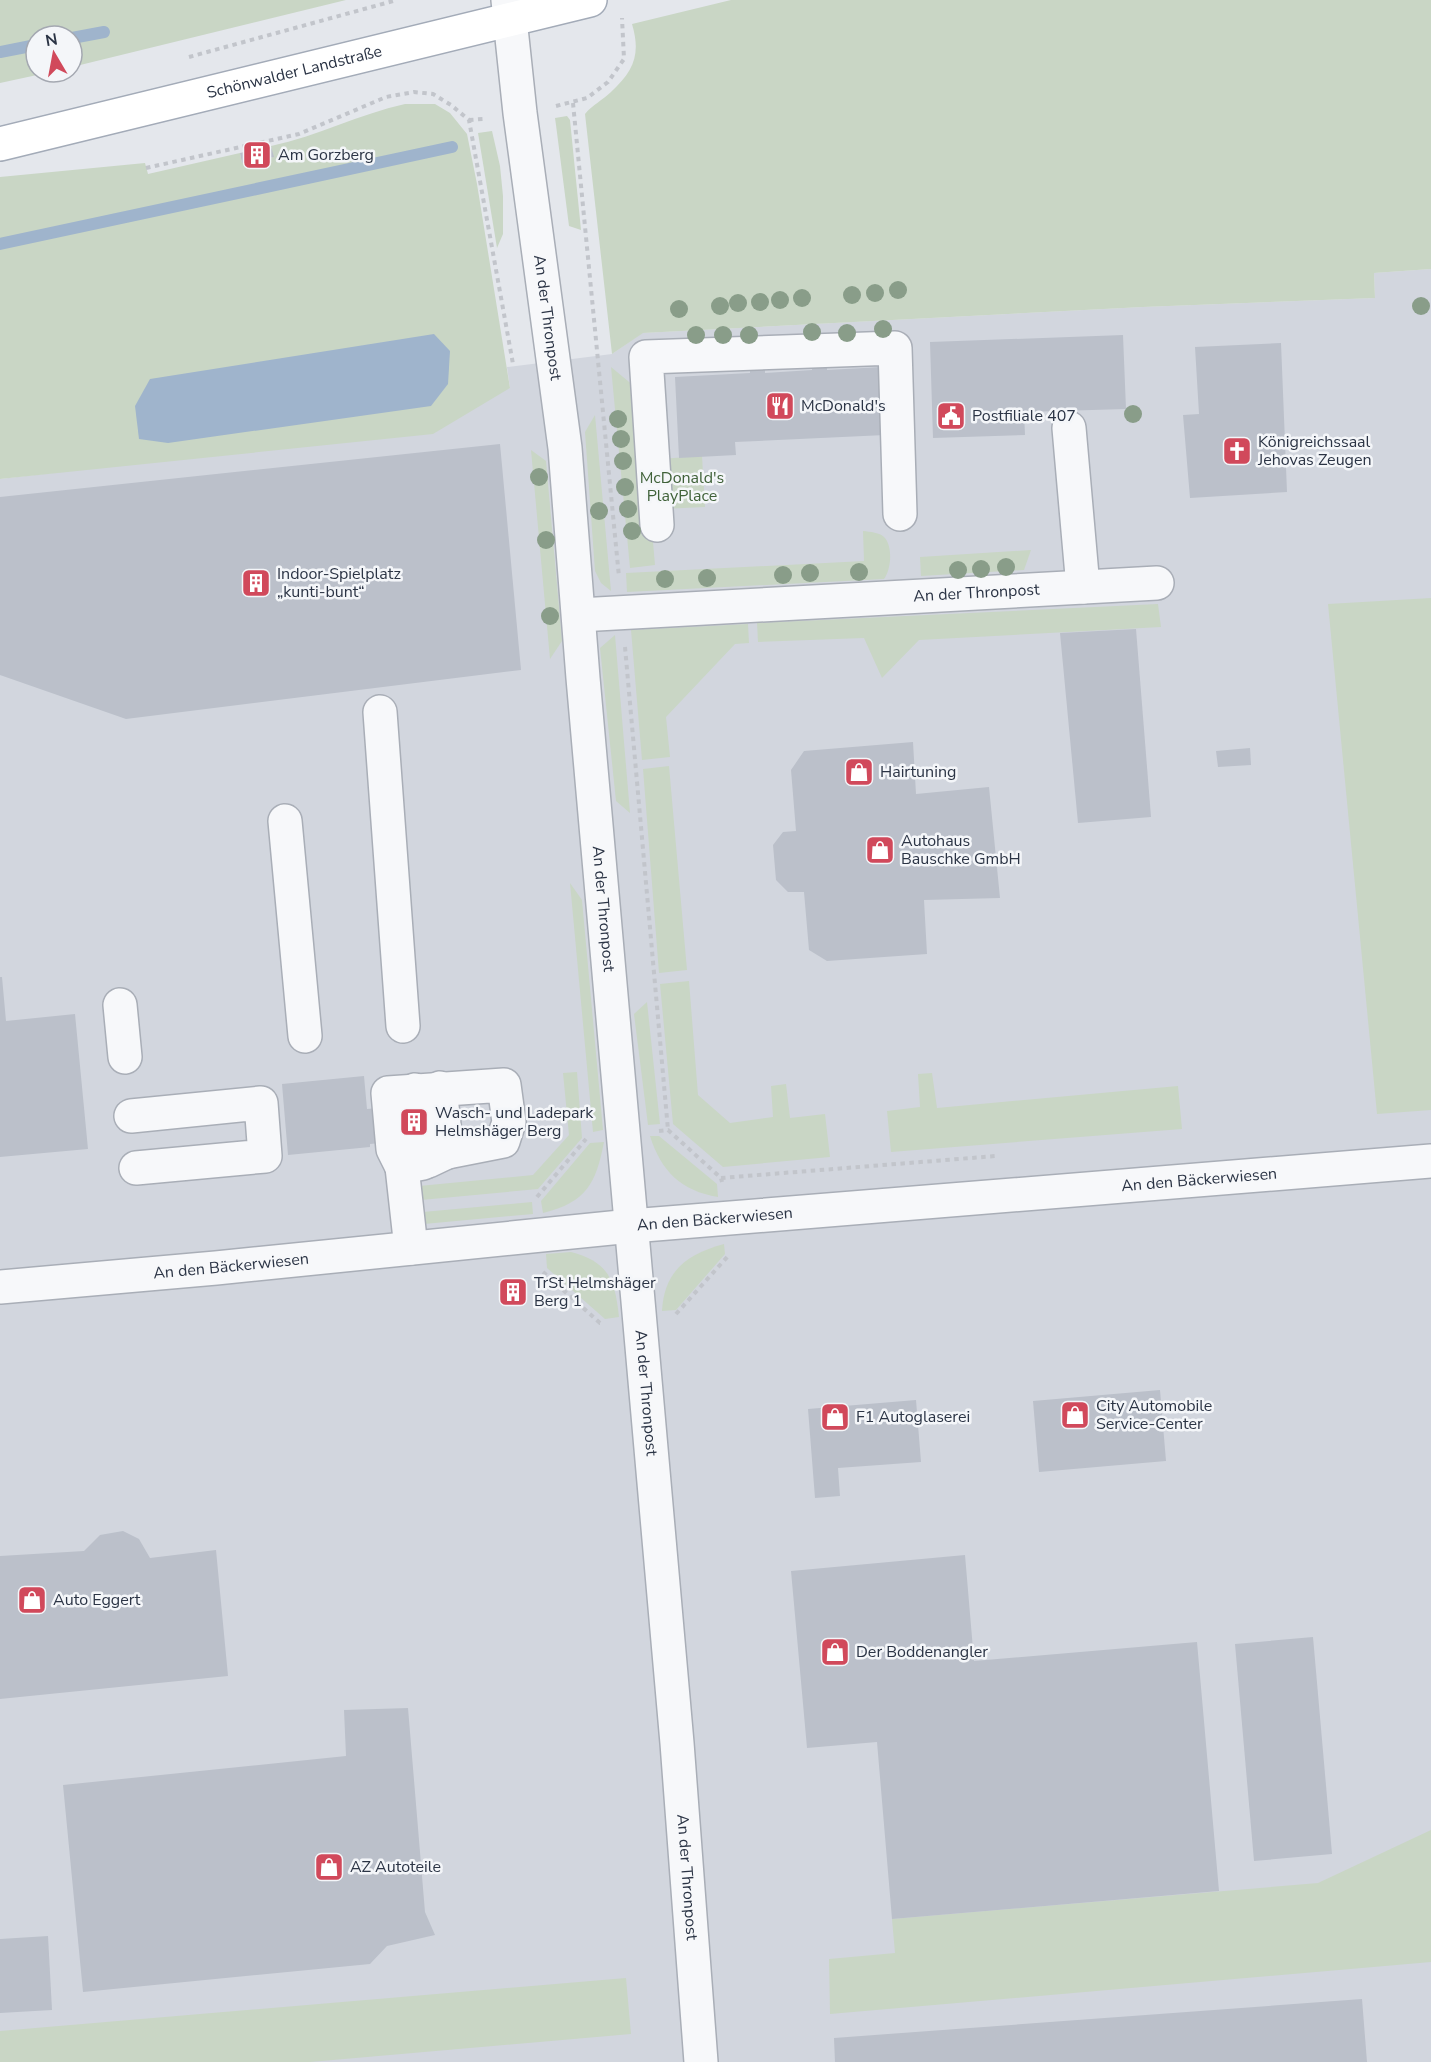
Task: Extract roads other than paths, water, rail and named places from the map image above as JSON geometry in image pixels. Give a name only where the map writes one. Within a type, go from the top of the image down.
[{"type":"main road","name":"Schönwalder Landstraße","points":[[0,144],[509,10],[590,0]]},
{"type":"street","name":"An der Thronpost","points":[[509,10],[520,113],[565,448],[638,1320],[677,1743],[701,2062]]},
{"type":"street","points":[[657,525],[646,357],[895,348],[900,514]]},
{"type":"street","points":[[1069,428],[1083,587]]},
{"type":"street","name":"An der Thronpost","points":[[579,615],[1157,584]]},
{"type":"street","points":[[380,712],[403,1026]]},
{"type":"street","points":[[285,821],[305,1036]]},
{"type":"street","points":[[120,1005],[125,1057]]},
{"type":"street","points":[[504,1085],[509,1122],[503,1141],[424,1161],[393,1149],[414,1090],[504,1085]]},
{"type":"street","points":[[411,1248],[424,1161],[414,1090]]},
{"type":"street","points":[[131,1116],[261,1103],[265,1156],[136,1168]]},
{"type":"street","name":"An den Bäckerwiesen","points":[[0,1287],[216,1268],[539,1234],[871,1205],[1431,1161]]},
{"type":"water","points":[[434,334],[450,351],[448,384],[431,406],[168,443],[139,439],[135,406],[150,379]]},
{"type":"waterway","points":[[84,36],[104,32]]},
{"type":"waterway","points":[[0,52],[24,47]]},
{"type":"waterway","points":[[0,244],[452,147]]},
{"type":"place","name":"Am Gorzberg","points":[[257,155]]},
{"type":"place","name":"McDonald's","points":[[780,406]]},
{"type":"place","name":"Postfiliale 407","points":[[951,416]]},
{"type":"place","name":"Königreichssaal Jehovas Zeugen","points":[[1237,451]]},
{"type":"place","name":"Indoor-Spielplatz „kunti-bunt“","points":[[256,583]]},
{"type":"place","name":"Hairtuning","points":[[859,772]]},
{"type":"place","name":"Autohaus Bauschke GmbH","points":[[880,850]]},
{"type":"place","name":"Wasch- und Ladepark Helmshäger Berg","points":[[414,1122]]},
{"type":"place","name":"TrSt Helmshäger Berg 1","points":[[513,1292]]},
{"type":"place","name":"City Automobile Service-Center","points":[[1075,1415]]},
{"type":"place","name":"F1 Autoglaserei","points":[[835,1417]]},
{"type":"place","name":"Auto Eggert","points":[[32,1600]]},
{"type":"place","name":"Der Boddenangler","points":[[835,1652]]},
{"type":"place","name":"AZ Autoteile","points":[[329,1867]]},
{"type":"park label","name":"McDonald's PlayPlace","points":[[682,487]]}]
